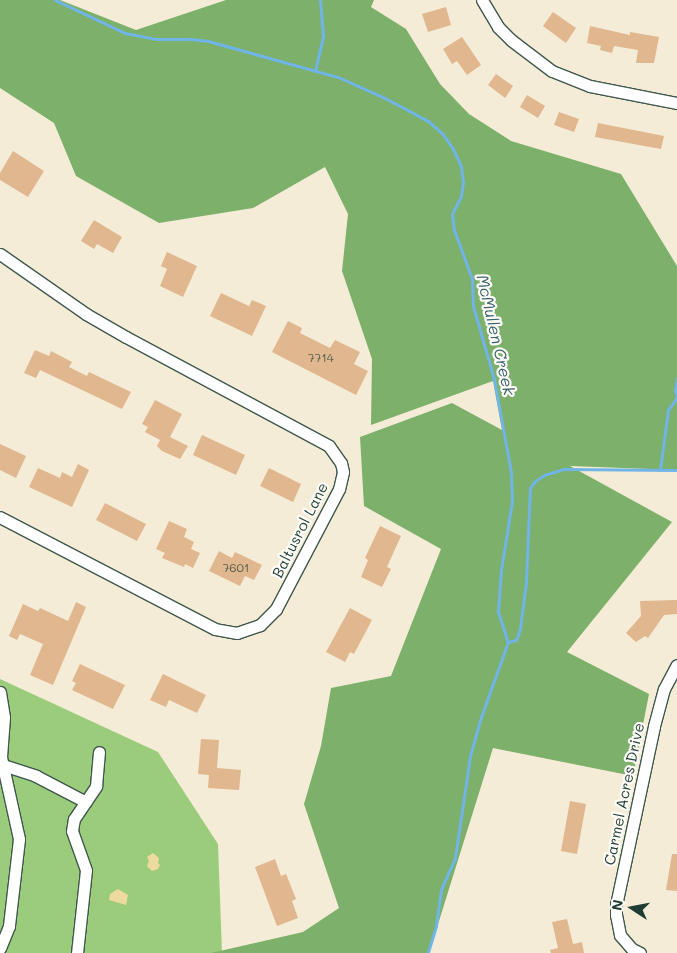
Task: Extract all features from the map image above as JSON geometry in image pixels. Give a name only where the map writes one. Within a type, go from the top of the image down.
[{"type":"street","points":[[482,0],[498,27],[511,40],[552,71],[590,86],[677,103]]},
{"type":"street","name":"Baltusrol Lane","points":[[0,254],[86,314],[329,446],[341,463],[343,472],[339,489],[276,609],[260,625],[237,633],[216,630],[0,517]]},
{"type":"street","name":"Carmel Acres Drive","points":[[640,953],[632,949],[620,935],[616,904],[654,726],[664,689],[677,665]]},
{"type":"street","points":[[0,692],[4,717],[0,744],[19,839],[9,926],[0,948]]},
{"type":"street","points":[[77,953],[86,870],[72,831],[74,819],[98,780],[99,752]]},
{"type":"street","points":[[3,765],[36,776],[86,802]]},
{"type":"green space","points":[[0,0],[60,0],[136,30],[226,0],[374,0],[371,7],[406,29],[440,84],[469,114],[511,141],[621,174],[677,266],[677,470],[570,466],[672,522],[567,652],[649,694],[633,776],[493,748],[429,953],[211,953],[303,932],[339,908],[304,804],[321,746],[331,688],[391,676],[441,549],[364,506],[360,437],[452,403],[502,430],[493,381],[371,425],[372,359],[342,271],[348,214],[325,167],[253,208],[159,223],[76,176],[54,123],[0,88]]},
{"type":"green space","points":[[0,679],[158,752],[218,844],[222,953],[0,953]]},
{"type":"sand","points":[[153,853],[159,858],[158,863],[160,865],[158,869],[152,871],[147,866],[149,861],[147,857]]},
{"type":"sand","points":[[118,889],[128,895],[126,905],[109,900],[110,894]]},
{"type":"building","points":[[446,7],[451,25],[428,32],[422,14]]},
{"type":"building","points":[[553,12],[576,28],[566,43],[543,26]]},
{"type":"building","points":[[590,26],[630,35],[630,32],[659,37],[654,63],[636,63],[638,50],[614,46],[612,53],[600,50],[601,46],[587,43]]},
{"type":"building","points":[[462,37],[481,65],[467,75],[457,61],[452,64],[443,49]]},
{"type":"building","points":[[496,74],[513,86],[505,98],[488,85]]},
{"type":"building","points":[[527,95],[545,106],[538,118],[520,107]]},
{"type":"building","points":[[559,112],[579,119],[574,132],[554,125]]},
{"type":"building","points":[[598,123],[664,136],[661,149],[595,137]]},
{"type":"building","points":[[13,151],[44,171],[28,197],[0,180],[0,173]]},
{"type":"building","points":[[94,220],[122,237],[113,253],[97,244],[94,249],[81,241]]},
{"type":"building","points":[[167,252],[197,266],[183,297],[160,286],[167,269],[161,266]]},
{"type":"building","points":[[221,293],[249,306],[252,300],[266,306],[252,336],[210,316]]},
{"type":"building","points":[[288,321],[302,328],[300,333],[330,348],[335,340],[360,352],[354,364],[368,371],[356,395],[272,352]]},
{"type":"building","points":[[35,350],[49,356],[51,351],[72,362],[69,367],[87,376],[89,372],[131,392],[122,409],[40,370],[36,378],[24,373]]},
{"type":"building","points":[[155,400],[182,414],[170,437],[188,446],[180,459],[162,451],[157,446],[160,440],[145,432],[148,427],[142,424]]},
{"type":"building","points":[[202,435],[245,455],[236,475],[193,455]]},
{"type":"building","points":[[0,444],[26,456],[16,478],[0,470]]},
{"type":"building","points":[[78,464],[89,470],[72,507],[29,487],[38,468],[60,478],[62,472],[72,477]]},
{"type":"building","points":[[269,468],[301,484],[293,502],[260,486]]},
{"type":"building","points":[[105,503],[146,524],[137,541],[96,520]]},
{"type":"building","points":[[169,521],[187,529],[184,537],[194,542],[191,549],[200,553],[193,568],[185,564],[184,567],[162,558],[165,553],[156,549]]},
{"type":"building","points":[[380,526],[401,536],[387,567],[391,569],[382,587],[361,577],[368,560],[365,558]]},
{"type":"building","points":[[219,551],[232,558],[235,552],[262,565],[254,580],[245,576],[240,586],[209,571]]},
{"type":"building","points":[[677,600],[677,614],[664,615],[648,638],[645,636],[636,642],[626,633],[641,616],[640,601]]},
{"type":"building","points":[[76,602],[86,607],[53,685],[30,675],[43,644],[20,634],[17,640],[9,636],[23,604],[38,611],[40,608],[68,621]]},
{"type":"building","points":[[350,608],[372,620],[354,654],[350,652],[345,662],[326,652]]},
{"type":"building","points":[[80,664],[125,685],[113,709],[72,690],[76,683],[72,681]]},
{"type":"building","points":[[163,674],[206,695],[197,713],[169,700],[166,707],[150,700]]},
{"type":"building","points":[[201,739],[219,740],[217,768],[241,770],[239,790],[208,788],[209,775],[198,774]]},
{"type":"building","points":[[570,801],[586,804],[577,854],[561,851]]},
{"type":"building","points":[[672,854],[677,854],[677,891],[666,890]]},
{"type":"building","points":[[275,859],[281,876],[286,874],[296,899],[292,901],[298,918],[277,926],[255,867]]},
{"type":"building","points":[[567,919],[573,944],[582,942],[584,953],[551,953],[550,950],[558,948],[552,922]]},
{"type":"waterway","name":"McMullen Creek","points":[[55,0],[125,33],[156,39],[208,41],[338,77],[385,98],[428,121],[442,133],[453,149],[461,166],[463,182],[461,196],[452,214],[454,230],[472,279],[473,306],[494,379],[511,473],[512,501],[501,570],[498,612],[508,642],[481,717],[470,756],[455,858],[441,890],[436,926],[428,953]]},
{"type":"waterway","points":[[315,71],[323,35],[320,0]]},
{"type":"waterway","points":[[660,470],[668,410],[677,397],[675,391],[677,378]]},
{"type":"waterway","points":[[508,642],[516,640],[520,629],[526,582],[530,488],[534,482],[544,475],[564,469],[677,470]]}]
